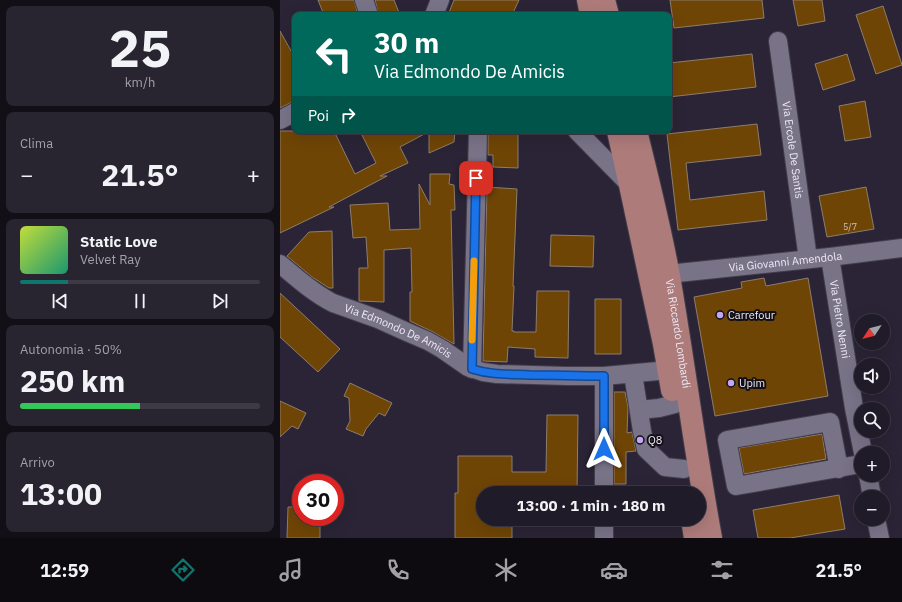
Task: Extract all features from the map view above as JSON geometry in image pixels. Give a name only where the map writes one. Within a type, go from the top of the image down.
[{"type":"main road","points":[[588,0],[590,12]]},
{"type":"main road","points":[[604,0],[607,12]]},
{"type":"main road","name":"Via Riccardo Lombardi","points":[[619,134],[669,370],[686,486]]},
{"type":"main road","name":"Via Riccardo Lombardi","points":[[637,134],[653,200],[668,274],[711,538]]},
{"type":"main road","points":[[693,526],[695,538]]},
{"type":"street","points":[[364,0],[368,12]]},
{"type":"street","points":[[435,12],[440,0]]},
{"type":"street","name":"Via Ercole De Santis","points":[[778,41],[808,259]]},
{"type":"street","points":[[280,120],[292,114]]},
{"type":"street","points":[[472,369],[478,134]]},
{"type":"street","points":[[580,134],[630,185]]},
{"type":"street","name":"Via Giovanni Amendola","points":[[668,274],[902,248]]},
{"type":"street","name":"Via Pietro Nenni","points":[[830,257],[854,408],[862,446]]},
{"type":"street","name":"Via Edmondo De Amicis","points":[[280,264],[321,298],[332,304],[386,323],[428,341],[472,369],[483,372],[497,374],[604,376],[669,370]]},
{"type":"street","points":[[633,374],[646,449],[665,467],[684,469]]},
{"type":"street","points":[[604,376],[604,486]]},
{"type":"street","points":[[639,410],[659,408],[674,404]]},
{"type":"street","points":[[839,469],[830,422],[728,440],[736,486],[839,469],[854,466]]},
{"type":"street","points":[[604,526],[604,538]]},
{"type":"street","points":[[877,526],[880,538]]},
{"type":"building","points":[[318,0],[354,0],[357,12],[323,12]]},
{"type":"building","points":[[375,0],[394,0],[399,12],[378,12]]},
{"type":"building","points":[[454,0],[519,0],[513,12],[449,12]]},
{"type":"building","points":[[670,0],[762,0],[764,18],[674,28]]},
{"type":"building","points":[[793,0],[822,0],[825,21],[798,26]]},
{"type":"building","points":[[883,6],[902,65],[876,74],[856,15]]},
{"type":"building","points":[[280,31],[292,53],[292,103],[280,108]]},
{"type":"building","points":[[752,54],[756,87],[672,97],[672,63]]},
{"type":"building","points":[[847,54],[855,80],[823,90],[815,64]]},
{"type":"building","points":[[865,101],[871,137],[845,141],[839,106]]},
{"type":"building","points":[[757,124],[761,155],[686,163],[690,200],[764,191],[767,220],[678,230],[667,134]]},
{"type":"building","points":[[280,131],[292,131],[292,134],[335,134],[355,174],[376,163],[362,134],[424,134],[400,147],[408,163],[380,176],[387,176],[329,207],[334,207],[280,233]]},
{"type":"building","points":[[455,134],[454,142],[429,153],[429,135]]},
{"type":"building","points":[[488,134],[518,134],[518,168],[493,167],[493,155],[488,155]]},
{"type":"building","points":[[430,174],[450,174],[449,184],[454,185],[455,210],[451,210],[454,344],[410,321],[410,292],[412,292],[411,248],[384,250],[384,302],[359,301],[359,268],[368,268],[366,237],[353,238],[350,205],[388,203],[390,230],[420,229],[419,184],[430,205]]},
{"type":"building","points":[[487,187],[517,189],[512,331],[536,332],[537,291],[569,291],[568,358],[535,357],[535,349],[508,347],[507,362],[483,361]]},
{"type":"building","points":[[866,187],[874,229],[827,237],[819,196]]},
{"type":"building","points":[[332,231],[333,288],[329,288],[312,277],[287,256],[309,232]]},
{"type":"building","points":[[551,235],[594,236],[593,267],[550,266]]},
{"type":"building","points":[[764,278],[766,286],[808,278],[828,396],[715,416],[694,297],[742,288],[741,282]]},
{"type":"building","points":[[280,293],[340,349],[318,372],[280,337]]},
{"type":"building","points":[[595,299],[621,299],[621,354],[595,354]]},
{"type":"building","points":[[350,383],[392,403],[385,416],[379,413],[366,429],[363,436],[346,429],[350,421],[349,398],[344,396]]},
{"type":"building","points":[[614,392],[625,392],[628,407],[627,433],[632,432],[636,451],[626,452],[626,484],[614,484]]},
{"type":"building","points":[[280,401],[306,413],[298,429],[292,426],[280,437]]},
{"type":"building","points":[[547,415],[578,415],[577,486],[476,486],[476,526],[512,526],[512,538],[455,538],[455,493],[458,493],[458,456],[512,456],[512,472],[546,472]]},
{"type":"building","points":[[822,434],[826,459],[744,474],[739,448]]},
{"type":"building","points":[[839,495],[845,529],[790,538],[758,538],[753,510]]},
{"type":"building","points":[[288,507],[292,507],[292,526],[320,526],[320,538],[287,538]]},
{"type":"slow traffic","points":[[472,340],[474,261]]},
{"type":"place","name":"Carrefour","points":[[720,315]]},
{"type":"place","name":"Upim","points":[[731,383]]},
{"type":"place","name":"Q8","points":[[640,440]]},
{"type":"route","points":[[476,178],[472,369],[497,374],[604,376],[604,449]]}]
